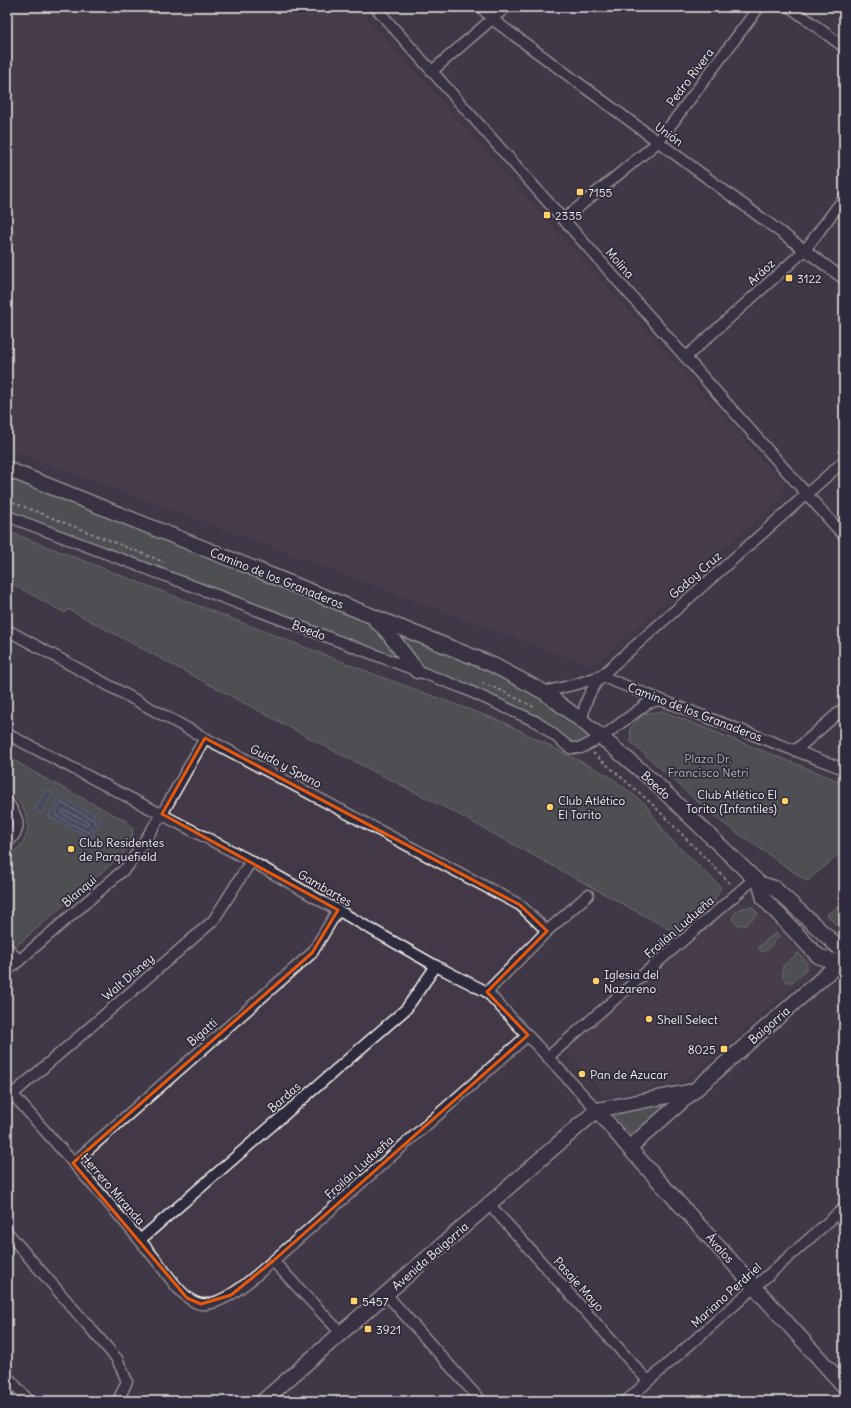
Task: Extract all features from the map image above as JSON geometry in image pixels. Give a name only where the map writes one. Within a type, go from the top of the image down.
[{"type":"main road","name":"Camino de los Granaderos","points":[[7,469],[491,664],[544,692],[582,721]]},
{"type":"main road","points":[[369,615],[386,630],[417,671]]},
{"type":"main road","name":"Boedo","points":[[582,721],[651,779],[757,882],[764,899],[818,956],[843,961]]},
{"type":"main road","name":"Boedo","points":[[757,882],[774,888],[843,961]]},
{"type":"main road","name":"Baigorria","points":[[629,1148],[843,961]]},
{"type":"main road","points":[[597,1110],[694,1091]]},
{"type":"main road","name":"Ávalos","points":[[597,1110],[629,1148],[844,1386]]},
{"type":"main road","name":"Avenida Baigorria","points":[[263,1401],[597,1110]]},
{"type":"street","name":"Molina","points":[[376,7],[844,536]]},
{"type":"street","name":"Unión","points":[[481,7],[492,19],[844,279]]},
{"type":"street","points":[[432,71],[506,7]]},
{"type":"street","name":"Pedro Rivera","points":[[564,220],[658,142],[759,7]]},
{"type":"street","points":[[790,7],[844,47]]},
{"type":"street","name":"Aráoz","points":[[686,357],[805,250],[844,198]]},
{"type":"street","name":"Godoy Cruz","points":[[582,721],[585,704],[591,690],[601,676],[844,461]]},
{"type":"street","name":"Boedo","points":[[7,516],[463,688],[539,723],[570,748],[581,748],[602,737],[648,703],[662,700]]},
{"type":"street","name":"Guido y Spano","points":[[7,630],[205,738],[520,905],[547,931]]},
{"type":"street","points":[[544,692],[577,684],[601,676]]},
{"type":"street","name":"Camino de los Granaderos","points":[[601,676],[844,769]]},
{"type":"street","points":[[796,750],[844,708]]},
{"type":"street","name":"Gambartes","points":[[7,734],[251,861],[436,966],[487,992],[597,1110]]},
{"type":"street","name":"Blanqui","points":[[7,971],[128,866],[162,814],[205,738]]},
{"type":"street","points":[[7,801],[15,814],[18,826],[14,837],[7,843]]},
{"type":"street","name":"Walt Disney","points":[[9,1094],[213,921],[251,861]]},
{"type":"street","name":"Froilán Ludueña","points":[[548,1057],[757,882]]},
{"type":"street","points":[[487,992],[547,931],[588,895]]},
{"type":"street","name":"Bigatti","points":[[72,1162],[312,953],[338,910]]},
{"type":"street","points":[[7,947],[18,961]]},
{"type":"street","name":"Bardas","points":[[140,1240],[406,1009],[436,966]]},
{"type":"street","name":"Froilán Ludueña","points":[[201,1304],[215,1302],[231,1295],[273,1261],[528,1035]]},
{"type":"street","name":"Herrero Miranda","points":[[9,1094],[72,1162],[140,1240],[187,1298],[201,1304]]},
{"type":"street","name":"Pasaje Mayo","points":[[489,1204],[648,1381]]},
{"type":"street","name":"Mariano Perdriel","points":[[626,1401],[844,1208]]},
{"type":"street","points":[[7,1232],[117,1359],[127,1381],[120,1399],[117,1401]]},
{"type":"street","points":[[273,1261],[341,1333]]},
{"type":"street","points":[[386,1294],[481,1401]]},
{"type":"street","points":[[7,1376],[29,1401]]},
{"type":"highlighted area","points":[[205,738],[520,905],[547,931],[487,992],[528,1035],[273,1261],[231,1295],[201,1304],[187,1298],[73,1163],[312,953],[338,910],[162,814]]},
{"type":"shaded area","points":[[7,7],[356,7],[782,483],[782,496],[598,661],[586,664],[7,448]]},
{"type":"shaded area","points":[[744,903],[753,904],[808,960],[811,966],[807,975],[694,1073],[676,1083],[605,1096],[566,1049],[733,907]]},
{"type":"green space","points":[[7,469],[491,664],[602,737],[570,748],[539,723],[7,516]]},
{"type":"green space","points":[[15,534],[376,675],[503,722],[609,776],[645,804],[669,838],[721,887],[713,903],[678,934],[452,811],[334,751],[68,609],[65,613],[7,581],[7,547]]},
{"type":"green space","name":"Club Atlético El Torito (Infantiles)","points":[[662,711],[844,783],[844,854],[842,852],[807,881],[716,818],[631,742],[630,728],[643,714]]},
{"type":"green space","name":"Club Residentes de Parquefield","points":[[7,756],[42,777],[126,821],[133,829],[132,841],[123,854],[14,948],[7,939],[7,857],[21,845],[26,837],[28,821],[26,814],[18,800],[7,787]]},
{"type":"green space","points":[[844,901],[844,926],[840,929],[827,915]]},
{"type":"green space","points":[[752,907],[758,914],[745,925],[738,925],[732,919],[739,909]]},
{"type":"green space","points":[[776,933],[779,936],[768,949],[762,952],[758,947]]},
{"type":"green space","points":[[798,953],[807,963],[806,969],[792,982],[787,982],[782,976],[783,966]]},
{"type":"green space","points":[[676,1102],[634,1138],[614,1114]]},
{"type":"water","points":[[46,789],[53,793],[41,814],[34,810]]},
{"type":"water","points":[[59,797],[101,818],[91,838],[49,817]]},
{"type":"place","name":"7155","points":[[580,192]]},
{"type":"place","name":"2335","points":[[547,215]]},
{"type":"place","name":"3122","points":[[789,278]]},
{"type":"place","name":"Club Atlético El Torito (Infantiles)","points":[[785,801]]},
{"type":"place","name":"Club Atlético El Torito","points":[[550,807]]},
{"type":"place","name":"Club Residentes de Parquefield","points":[[71,849]]},
{"type":"place","name":"Iglesia del Nazareno","points":[[596,981]]},
{"type":"place","name":"Shell Select","points":[[649,1019]]},
{"type":"place","name":"8025","points":[[724,1049]]},
{"type":"place","name":"Pan de Azucar","points":[[582,1074]]},
{"type":"place","name":"5457","points":[[354,1301]]},
{"type":"place","name":"3921","points":[[368,1329]]},
{"type":"park label","name":"Plaza Dr. Francisco Netri","points":[[708,765]]}]
